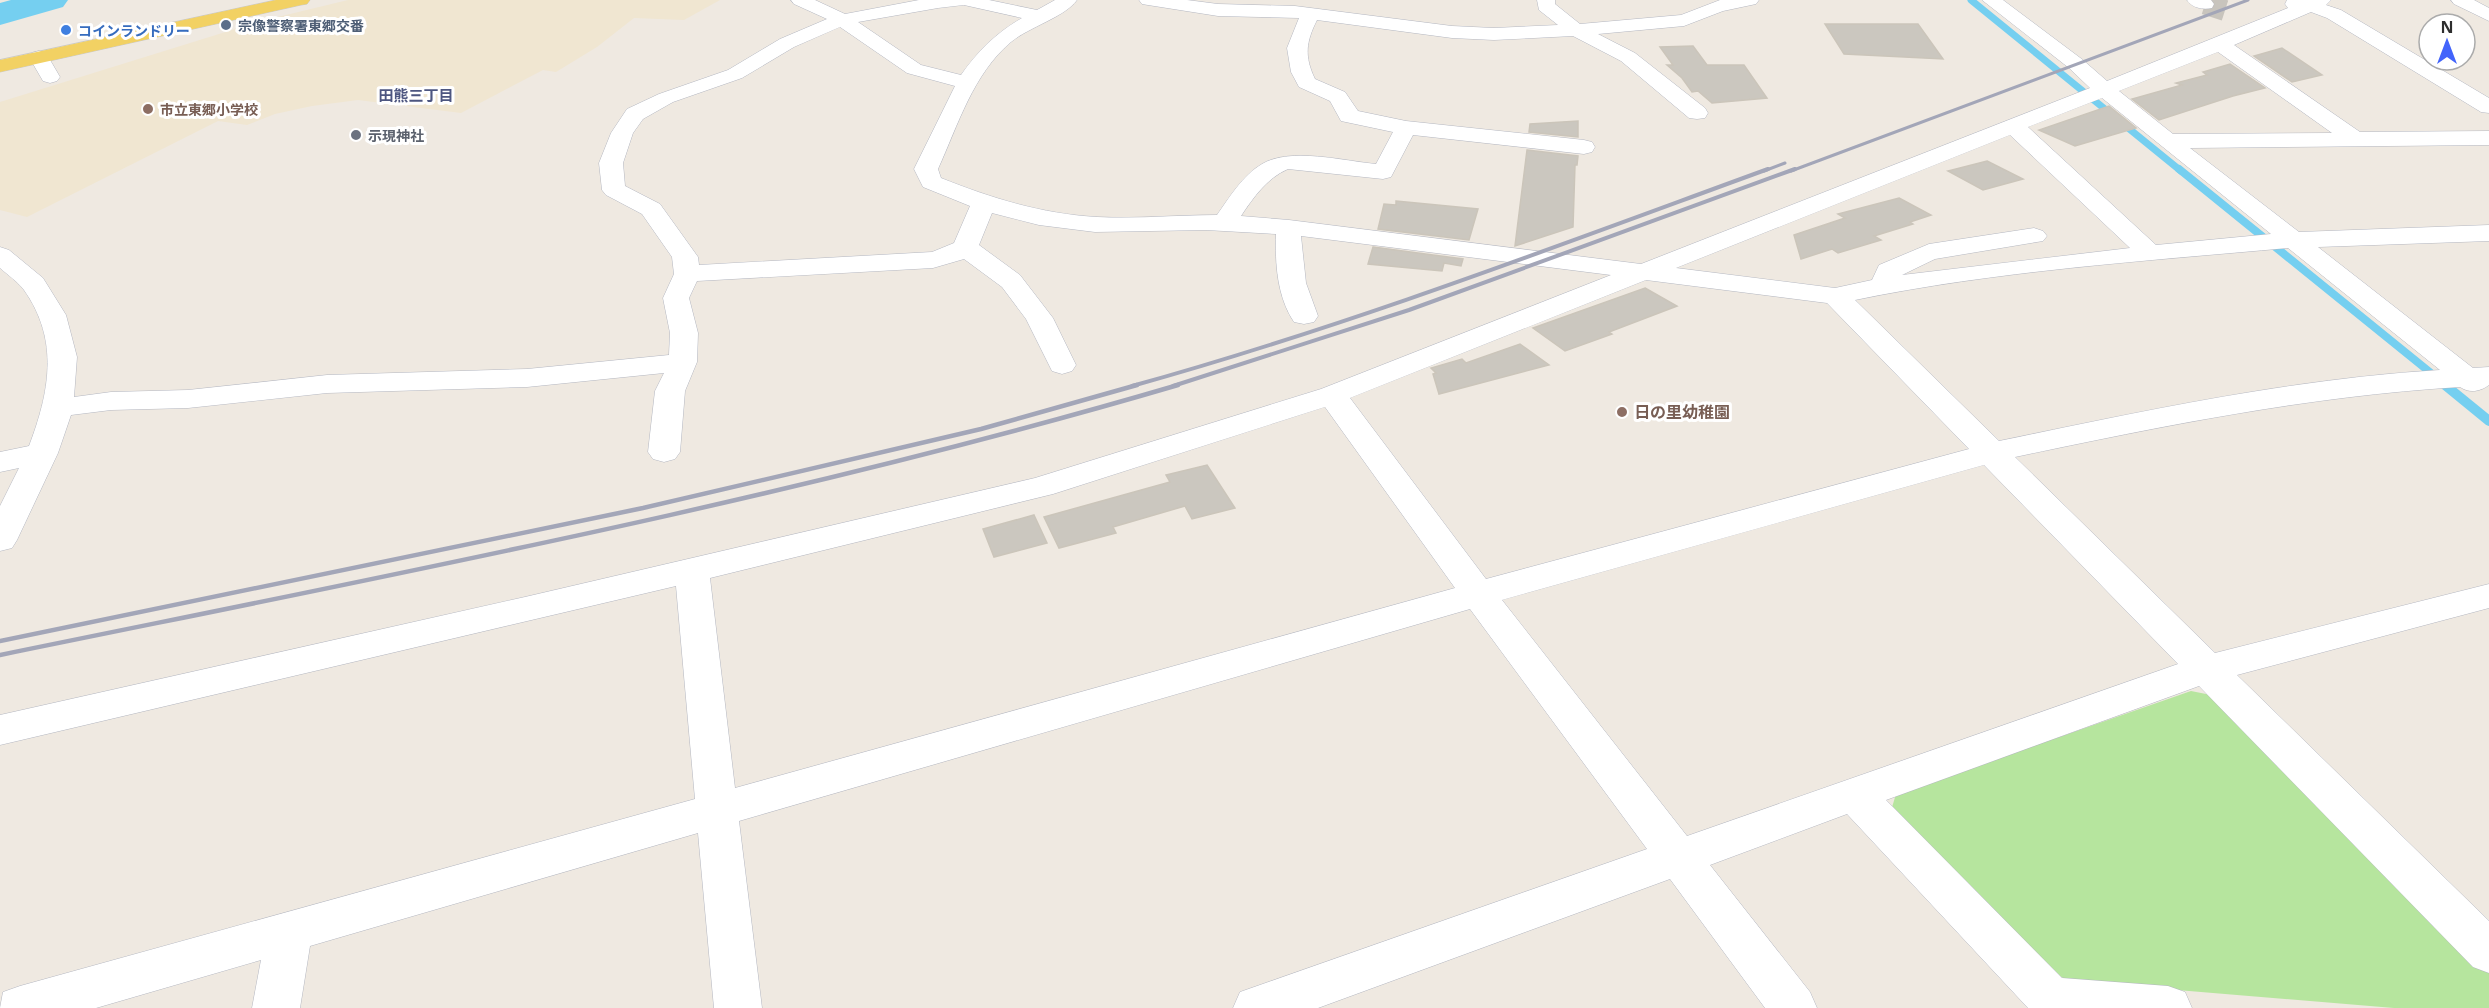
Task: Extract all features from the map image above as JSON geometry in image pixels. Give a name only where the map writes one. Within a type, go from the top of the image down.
[{"type":"main road","points":[[0,66],[301,0]]},
{"type":"street","points":[[800,0],[841,20],[914,69],[966,83]]},
{"type":"street","points":[[664,453],[670,392],[683,362],[684,333],[676,298],[687,274],[685,257],[651,209],[614,190],[611,162],[622,133],[635,114],[666,98],[735,74],[787,43],[841,20],[938,2],[964,0],[1037,16]]},
{"type":"street","points":[[1068,0],[1037,16],[1004,38],[983,59],[966,83],[927,169],[931,182],[983,204],[1033,216],[1077,223],[1107,225],[1224,223],[1289,227],[1835,296],[1926,279],[2150,253],[2279,241],[2489,233]]},
{"type":"street","points":[[1148,0],[1218,10],[1394,15],[1452,32],[1494,34],[1576,30],[1684,20],[1718,6],[1750,0]]},
{"type":"street","points":[[1546,0],[1546,6],[1576,30],[1628,57],[1697,113]]},
{"type":"street","points":[[1991,0],[2076,64],[2093,93],[2168,141],[2279,241],[2476,382]]},
{"type":"street","points":[[2460,0],[2489,15]]},
{"type":"street","points":[[2220,44],[2220,33],[2242,16],[2297,4],[2316,3],[2489,107]]},
{"type":"street","points":[[0,730],[1042,487],[1332,395],[2220,44],[2316,3]]},
{"type":"street","points":[[1311,14],[1295,46],[1296,61],[1306,82],[1342,100],[1348,116],[1406,129],[1584,147]]},
{"type":"street","points":[[2220,44],[2355,139]]},
{"type":"street","points":[[39,57],[50,77]]},
{"type":"street","points":[[2013,125],[2150,253]]},
{"type":"street","points":[[1224,223],[1256,181],[1269,169],[1285,162],[1383,172],[1406,129]]},
{"type":"street","points":[[2168,141],[2489,138]]},
{"type":"street","points":[[687,274],[933,260],[952,255],[965,247],[983,204]]},
{"type":"street","points":[[1289,227],[1288,264],[1295,297],[1304,316]]},
{"type":"street","points":[[1884,286],[1888,271],[1929,252],[2034,236]]},
{"type":"street","points":[[965,247],[1011,281],[1040,318],[1062,365]]},
{"type":"street","points":[[0,255],[34,284],[52,315],[63,357],[58,408],[42,453],[0,540]]},
{"type":"street","points":[[1835,296],[2489,952]]},
{"type":"street","points":[[58,408],[111,401],[188,399],[327,384],[527,378],[683,362]]},
{"type":"street","points":[[20,1008],[1478,594],[1990,453],[2168,416],[2318,392],[2424,380],[2476,382]]},
{"type":"street","points":[[1332,395],[1478,594],[1793,1008]]},
{"type":"street","points":[[0,462],[42,453]]},
{"type":"street","points":[[692,570],[738,1008]]},
{"type":"street","points":[[1257,1008],[2205,669],[2489,596]]},
{"type":"street","points":[[1854,794],[2051,999],[2168,1008]]},
{"type":"street","points":[[276,1008],[289,932]]},
{"type":"shaded area","name":"市立東郷小学校","points":[[348,0],[720,0],[684,20],[634,18],[597,47],[556,72],[543,70],[461,113],[358,100],[275,114],[247,125],[218,121],[27,217],[0,210],[0,102],[261,21]]},
{"type":"green space","points":[[2191,691],[2216,696],[2489,973],[2489,1008],[2394,1008],[2069,981],[2039,965],[1890,814],[1896,794]]},
{"type":"building","points":[[1825,24],[1918,24],[1943,59],[1844,54]]},
{"type":"building","points":[[1693,46],[1707,65],[1744,65],[1767,98],[1712,103],[1698,91],[1692,92],[1682,78],[1667,65],[1673,65],[1660,47]]},
{"type":"building","points":[[2282,48],[2322,75],[2292,82],[2254,56]]},
{"type":"building","points":[[2230,64],[2265,88],[2159,120],[2132,99],[2182,85],[2176,83],[2207,75],[2203,72]]},
{"type":"building","points":[[2109,106],[2136,128],[2075,146],[2039,130]]},
{"type":"building","points":[[1578,121],[1578,137],[1529,132],[1530,124]]},
{"type":"building","points":[[1527,150],[1578,156],[1577,165],[1575,165],[1573,227],[1515,246]]},
{"type":"building","points":[[1987,161],[2023,179],[1983,190],[1948,171]]},
{"type":"building","points":[[1899,198],[1931,215],[1910,222],[1913,224],[1874,236],[1881,240],[1838,253],[1832,249],[1801,259],[1794,235],[1845,218],[1838,214]]},
{"type":"building","points":[[1396,201],[1478,209],[1469,240],[1378,229],[1384,204],[1396,205]]},
{"type":"building","points":[[1373,247],[1463,259],[1461,266],[1444,263],[1442,271],[1368,264]]},
{"type":"building","points":[[1645,288],[1677,306],[1565,351],[1533,328]]},
{"type":"building","points":[[1520,344],[1549,365],[1439,394],[1433,374],[1436,373],[1431,368],[1462,359],[1466,363]]},
{"type":"building","points":[[1207,465],[1235,508],[1192,519],[1185,506],[1113,527],[1116,533],[1059,548],[1044,517],[1170,482],[1166,475]]},
{"type":"building","points":[[1034,515],[1047,543],[994,557],[983,529]]},
{"type":"waterway","points":[[0,14],[51,0]]},
{"type":"waterway","points":[[1971,0],[2181,171]]},
{"type":"waterway","points":[[2179,169],[2447,386]]},
{"type":"waterway","points":[[2445,385],[2489,421]]},
{"type":"tunnel","points":[[2205,4],[2230,12]]},
{"type":"railway","points":[[1791,171],[2248,0]]},
{"type":"railway","points":[[1764,171],[1785,163]]},
{"type":"railway","points":[[1132,386],[1213,363],[1373,311],[1768,169]]},
{"type":"railway","points":[[1173,386],[1409,310],[1795,169]]},
{"type":"railway","points":[[0,641],[643,508],[981,429],[1137,385]]},
{"type":"railway","points":[[0,655],[444,564],[739,499],[886,464],[1178,385]]},
{"type":"place","name":"宗像警察署東郷交番","points":[[226,25]]},
{"type":"place","name":"コインランドリー","points":[[66,30]]},
{"type":"place","name":"市立東郷小学校","points":[[148,109]]},
{"type":"place","name":"示現神社","points":[[356,135]]},
{"type":"place","name":"日の里幼稚園","points":[[1622,412]]},
{"type":"district","name":"田熊三丁目","points":[[416,95]]}]
